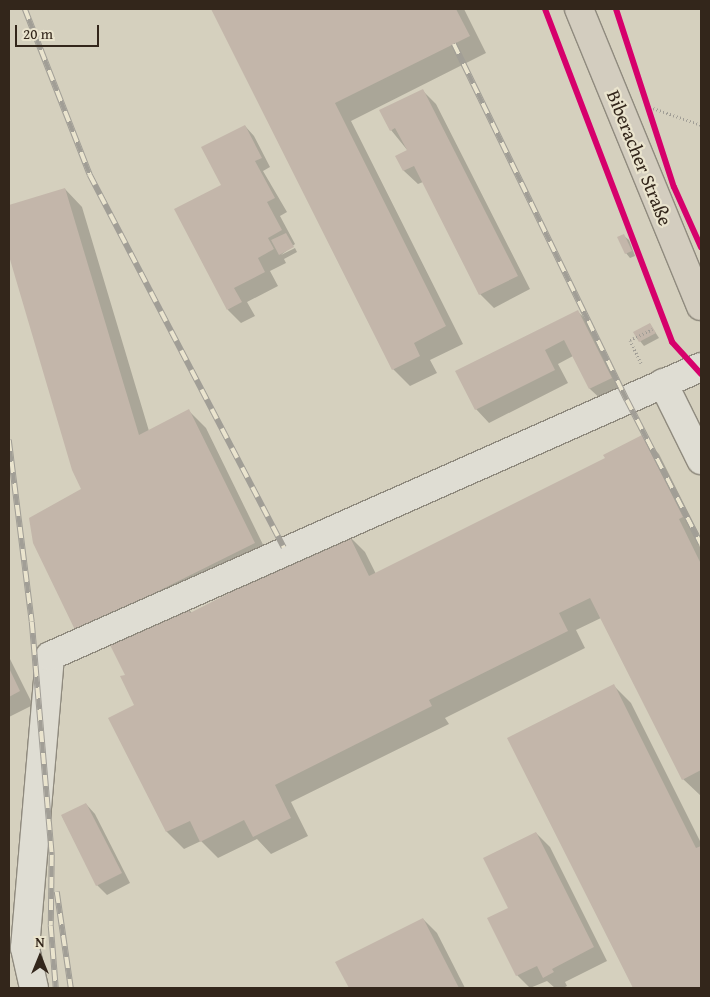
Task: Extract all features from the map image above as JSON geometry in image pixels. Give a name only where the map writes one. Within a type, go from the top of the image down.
[{"type":"main road","name":"Biberacher Straße","points":[[579,9],[701,306]]},
{"type":"lane","points":[[34,988],[24,948],[50,656],[701,367]]},
{"type":"lane","points":[[663,383],[701,460]]},
{"type":"path","points":[[647,106],[701,125]]},
{"type":"path","points":[[634,338],[653,329]]},
{"type":"building","points":[[211,9],[456,9],[470,36],[335,103],[446,326],[414,343],[420,356],[392,370]]},
{"type":"building","points":[[423,89],[518,276],[479,295],[414,166],[403,171],[395,156],[407,150],[395,128],[390,131],[379,110]]},
{"type":"building","points":[[245,125],[262,158],[255,161],[275,198],[267,202],[282,230],[268,238],[274,249],[258,258],[265,272],[234,288],[242,302],[227,310],[174,209],[221,185],[201,147]]},
{"type":"building","points":[[65,188],[139,435],[189,409],[255,543],[76,632],[33,543],[29,518],[81,489],[72,470],[9,256],[9,205]]},
{"type":"building","points":[[286,233],[294,247],[279,255],[271,240]]},
{"type":"building","points":[[624,234],[632,251],[625,254],[617,237]]},
{"type":"building","points":[[578,310],[612,378],[589,389],[564,340],[545,350],[555,370],[475,410],[455,371]]},
{"type":"building","points":[[650,323],[656,333],[639,342],[633,332]]},
{"type":"building","points":[[642,435],[683,517],[679,519],[701,564],[701,770],[682,780],[590,598],[559,613],[568,631],[429,700],[432,706],[275,785],[291,818],[253,837],[244,820],[200,842],[190,821],[166,832],[108,718],[134,705],[120,676],[125,675],[109,643],[186,604],[190,613],[348,533],[369,576],[605,458],[603,455]]},
{"type":"building","points":[[9,668],[20,691],[9,697]]},
{"type":"building","points":[[614,684],[696,848],[701,846],[701,988],[633,988],[507,738]]},
{"type":"building","points":[[86,803],[122,873],[96,886],[61,815]]},
{"type":"building","points":[[536,832],[594,947],[552,969],[554,972],[543,978],[537,966],[516,976],[487,918],[508,908],[483,858]]},
{"type":"building","points":[[423,918],[459,988],[349,988],[335,962]]},
{"type":"railway","points":[[25,9],[90,175],[284,548]]},
{"type":"railway","points":[[454,44],[627,400],[701,544]]},
{"type":"railway","points":[[9,440],[32,622],[52,855],[51,926],[56,988]]},
{"type":"railway","points":[[57,892],[71,988]]},
{"type":"cycle path","points":[[545,9],[672,342],[701,374]]},
{"type":"cycle path","points":[[616,9],[674,187],[701,247]]}]
